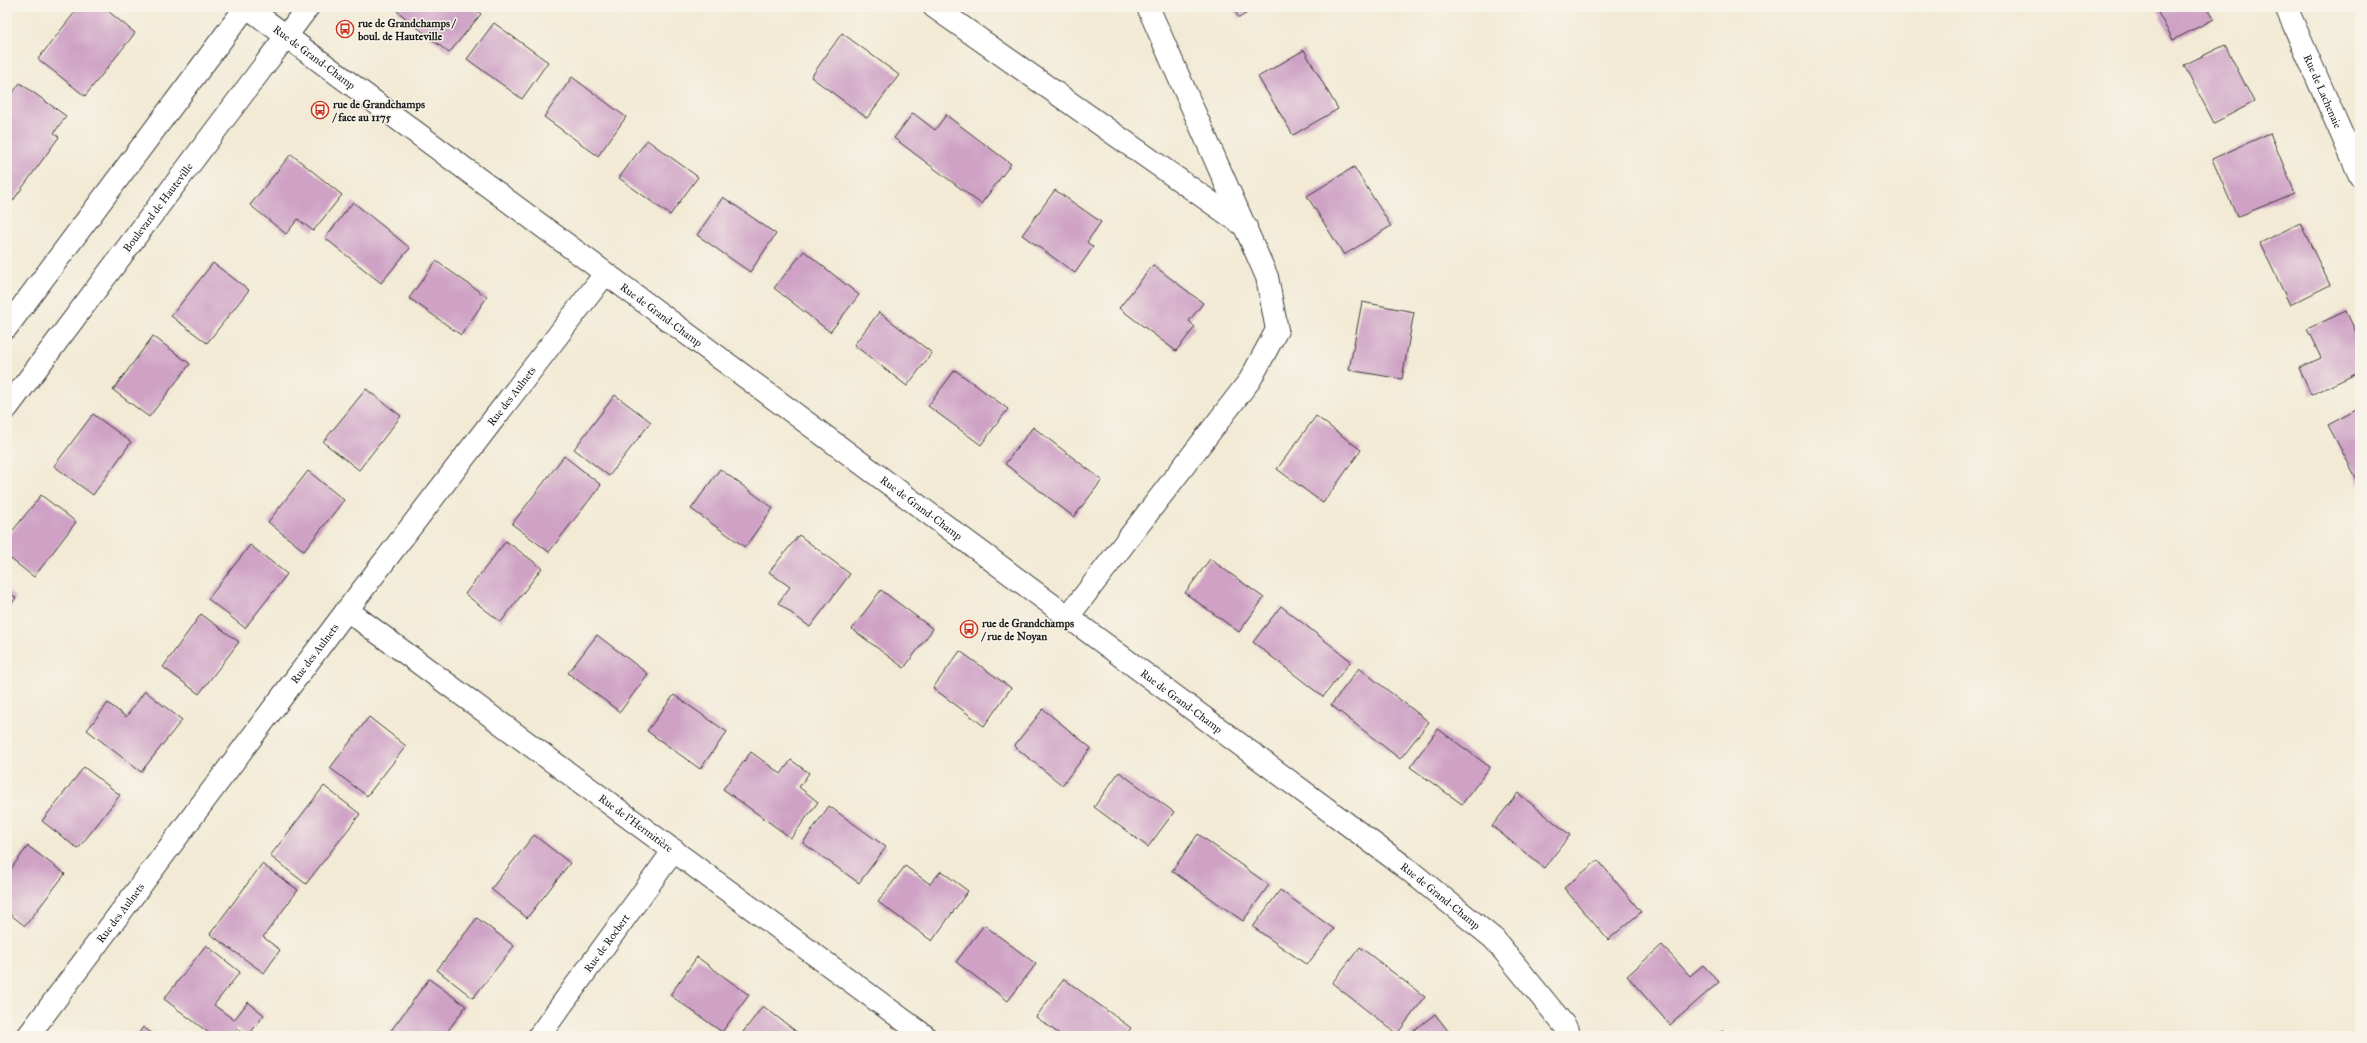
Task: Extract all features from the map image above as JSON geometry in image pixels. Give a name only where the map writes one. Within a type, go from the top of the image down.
[{"type":"street","name":"Rue de Grand-Champ","points":[[246,7],[284,37],[1067,618],[1406,867],[1494,939],[1565,1026],[1570,1036]]},
{"type":"street","points":[[7,327],[246,7]]},
{"type":"street","name":"Boulevard de Hauteville","points":[[7,408],[308,7]]},
{"type":"street","points":[[934,7],[1247,227]]},
{"type":"street","points":[[1067,618],[1250,380],[1277,330],[1267,277],[1247,227],[1148,7]]},
{"type":"street","name":"Rue de Lachenaie","points":[[2286,7],[2360,176]]},
{"type":"street","name":"Rue des Aulnets","points":[[28,1036],[347,610],[605,274]]},
{"type":"street","name":"Rue de l'Hermitière","points":[[347,610],[925,1036]]},
{"type":"street","name":"Rue de Rocbert","points":[[539,1036],[674,850]]},
{"type":"building","points":[[79,7],[103,7],[135,33],[85,96],[38,59]]},
{"type":"building","points":[[401,7],[473,7],[481,14],[449,53],[397,11]]},
{"type":"building","points":[[1232,7],[1257,7],[1239,18]]},
{"type":"building","points":[[2155,7],[2207,7],[2214,19],[2173,40]]},
{"type":"building","points":[[494,23],[548,62],[522,99],[467,59]]},
{"type":"building","points":[[842,33],[899,75],[867,118],[811,77]]},
{"type":"building","points":[[2225,45],[2254,102],[2214,123],[2184,65]]},
{"type":"building","points":[[1304,50],[1338,109],[1293,135],[1258,77]]},
{"type":"building","points":[[572,77],[626,117],[598,156],[544,117]]},
{"type":"building","points":[[20,83],[66,116],[54,133],[59,137],[12,202],[7,198],[7,101]]},
{"type":"building","points":[[913,113],[935,130],[946,115],[1011,164],[981,204],[894,138]]},
{"type":"building","points":[[2270,133],[2295,193],[2237,217],[2212,159]]},
{"type":"building","points":[[647,140],[698,177],[670,215],[619,178]]},
{"type":"building","points":[[291,154],[342,195],[313,231],[298,219],[286,234],[250,205]]},
{"type":"building","points":[[1354,167],[1391,226],[1344,255],[1307,196]]},
{"type":"building","points":[[1055,190],[1101,222],[1087,242],[1093,247],[1075,273],[1022,235]]},
{"type":"building","points":[[723,197],[776,234],[750,272],[697,235]]},
{"type":"building","points":[[353,202],[410,248],[381,283],[325,238]]},
{"type":"building","points":[[2300,223],[2330,285],[2290,305],[2260,243]]},
{"type":"building","points":[[804,251],[859,295],[830,332],[774,288]]},
{"type":"building","points":[[436,261],[487,297],[461,335],[409,298]]},
{"type":"building","points":[[213,263],[249,290],[207,343],[171,316]]},
{"type":"building","points":[[1153,265],[1203,303],[1189,321],[1195,327],[1176,351],[1119,308]]},
{"type":"building","points":[[1362,302],[1414,312],[1402,379],[1349,370]]},
{"type":"building","points":[[2346,311],[2360,341],[2360,372],[2311,395],[2299,368],[2321,358],[2307,329]]},
{"type":"building","points":[[879,312],[932,353],[907,386],[854,345]]},
{"type":"building","points":[[153,336],[190,364],[149,417],[113,390]]},
{"type":"building","points":[[955,370],[1008,409],[981,445],[928,406]]},
{"type":"building","points":[[366,389],[401,416],[359,470],[323,442]]},
{"type":"building","points":[[615,395],[651,422],[609,476],[574,449]]},
{"type":"building","points":[[2360,408],[2360,485],[2328,425]]},
{"type":"building","points":[[93,414],[131,442],[93,495],[54,466]]},
{"type":"building","points":[[1316,416],[1361,450],[1323,503],[1277,469]]},
{"type":"building","points":[[1033,427],[1102,480],[1074,517],[1005,464]]},
{"type":"building","points":[[564,456],[601,485],[549,552],[512,524]]},
{"type":"building","points":[[720,469],[773,508],[745,547],[691,509]]},
{"type":"building","points":[[308,471],[344,500],[304,551],[268,522]]},
{"type":"building","points":[[41,495],[76,522],[34,577],[7,556],[7,538]]},
{"type":"building","points":[[799,535],[850,574],[810,627],[778,603],[790,587],[769,572]]},
{"type":"building","points":[[506,541],[542,568],[501,622],[465,594]]},
{"type":"building","points":[[250,545],[287,574],[245,628],[208,599]]},
{"type":"building","points":[[1210,559],[1264,598],[1239,632],[1185,593]]},
{"type":"building","points":[[7,590],[16,598],[7,610]]},
{"type":"building","points":[[881,590],[933,629],[904,668],[852,629]]},
{"type":"building","points":[[1281,606],[1351,661],[1323,697],[1253,642]]},
{"type":"building","points":[[201,614],[239,642],[199,694],[163,667]]},
{"type":"building","points":[[597,635],[648,674],[620,712],[568,673]]},
{"type":"building","points":[[960,651],[1011,688],[984,726],[933,688]]},
{"type":"building","points":[[1359,668],[1429,722],[1400,759],[1331,705]]},
{"type":"building","points":[[145,691],[182,720],[141,772],[87,730],[108,703],[126,717]]},
{"type":"building","points":[[674,695],[727,732],[700,769],[647,731]]},
{"type":"building","points":[[1043,709],[1091,748],[1062,785],[1014,746]]},
{"type":"building","points":[[369,717],[406,746],[367,796],[330,768]]},
{"type":"building","points":[[1438,729],[1490,767],[1462,804],[1410,767]]},
{"type":"building","points":[[751,752],[781,774],[791,760],[809,773],[799,787],[818,802],[791,838],[723,789]]},
{"type":"building","points":[[84,767],[120,795],[78,849],[42,821]]},
{"type":"building","points":[[1119,772],[1174,812],[1148,847],[1094,807]]},
{"type":"building","points":[[324,786],[360,814],[306,884],[270,856]]},
{"type":"building","points":[[1518,793],[1570,835],[1544,868],[1492,826]]},
{"type":"building","points":[[829,806],[886,847],[859,883],[803,843]]},
{"type":"building","points":[[1198,834],[1269,885],[1243,921],[1172,871]]},
{"type":"building","points":[[534,835],[570,863],[527,918],[491,889]]},
{"type":"building","points":[[28,846],[65,874],[25,926],[7,912],[7,874]]},
{"type":"building","points":[[1598,860],[1641,912],[1608,940],[1564,888]]},
{"type":"building","points":[[262,864],[298,890],[263,937],[280,950],[264,973],[210,934]]},
{"type":"building","points":[[905,866],[930,884],[941,871],[968,891],[932,941],[878,902]]},
{"type":"building","points":[[1280,890],[1334,929],[1307,965],[1253,927]]},
{"type":"building","points":[[477,918],[514,946],[473,998],[437,970]]},
{"type":"building","points":[[984,925],[1036,964],[1008,1001],[956,962]]},
{"type":"building","points":[[206,945],[240,972],[214,1005],[234,1020],[248,1002],[264,1015],[248,1036],[237,1028],[230,1036],[213,1036],[164,999]]},
{"type":"building","points":[[1662,945],[1690,976],[1703,965],[1719,982],[1670,1025],[1627,976]]},
{"type":"building","points":[[1360,947],[1425,997],[1397,1034],[1332,983]]},
{"type":"building","points":[[697,957],[749,995],[722,1032],[670,995]]},
{"type":"building","points":[[429,979],[466,1006],[444,1036],[387,1036]]},
{"type":"building","points":[[1064,979],[1131,1028],[1125,1036],[1062,1036],[1036,1017]]},
{"type":"building","points":[[763,1006],[802,1036],[740,1036]]},
{"type":"building","points":[[1435,1014],[1452,1036],[1407,1036]]},
{"type":"building","points":[[143,1027],[156,1036],[137,1036]]},
{"type":"building","points":[[1723,1031],[1726,1036],[1713,1036]]},
{"type":"place","name":"rue de Grandchamps / boul. de Hauteville","points":[[345,29]]},
{"type":"place","name":"rue de Grandchamps / face au 1175","points":[[320,110]]},
{"type":"place","name":"rue de Grandchamps / rue de Noyan","points":[[969,629]]}]
